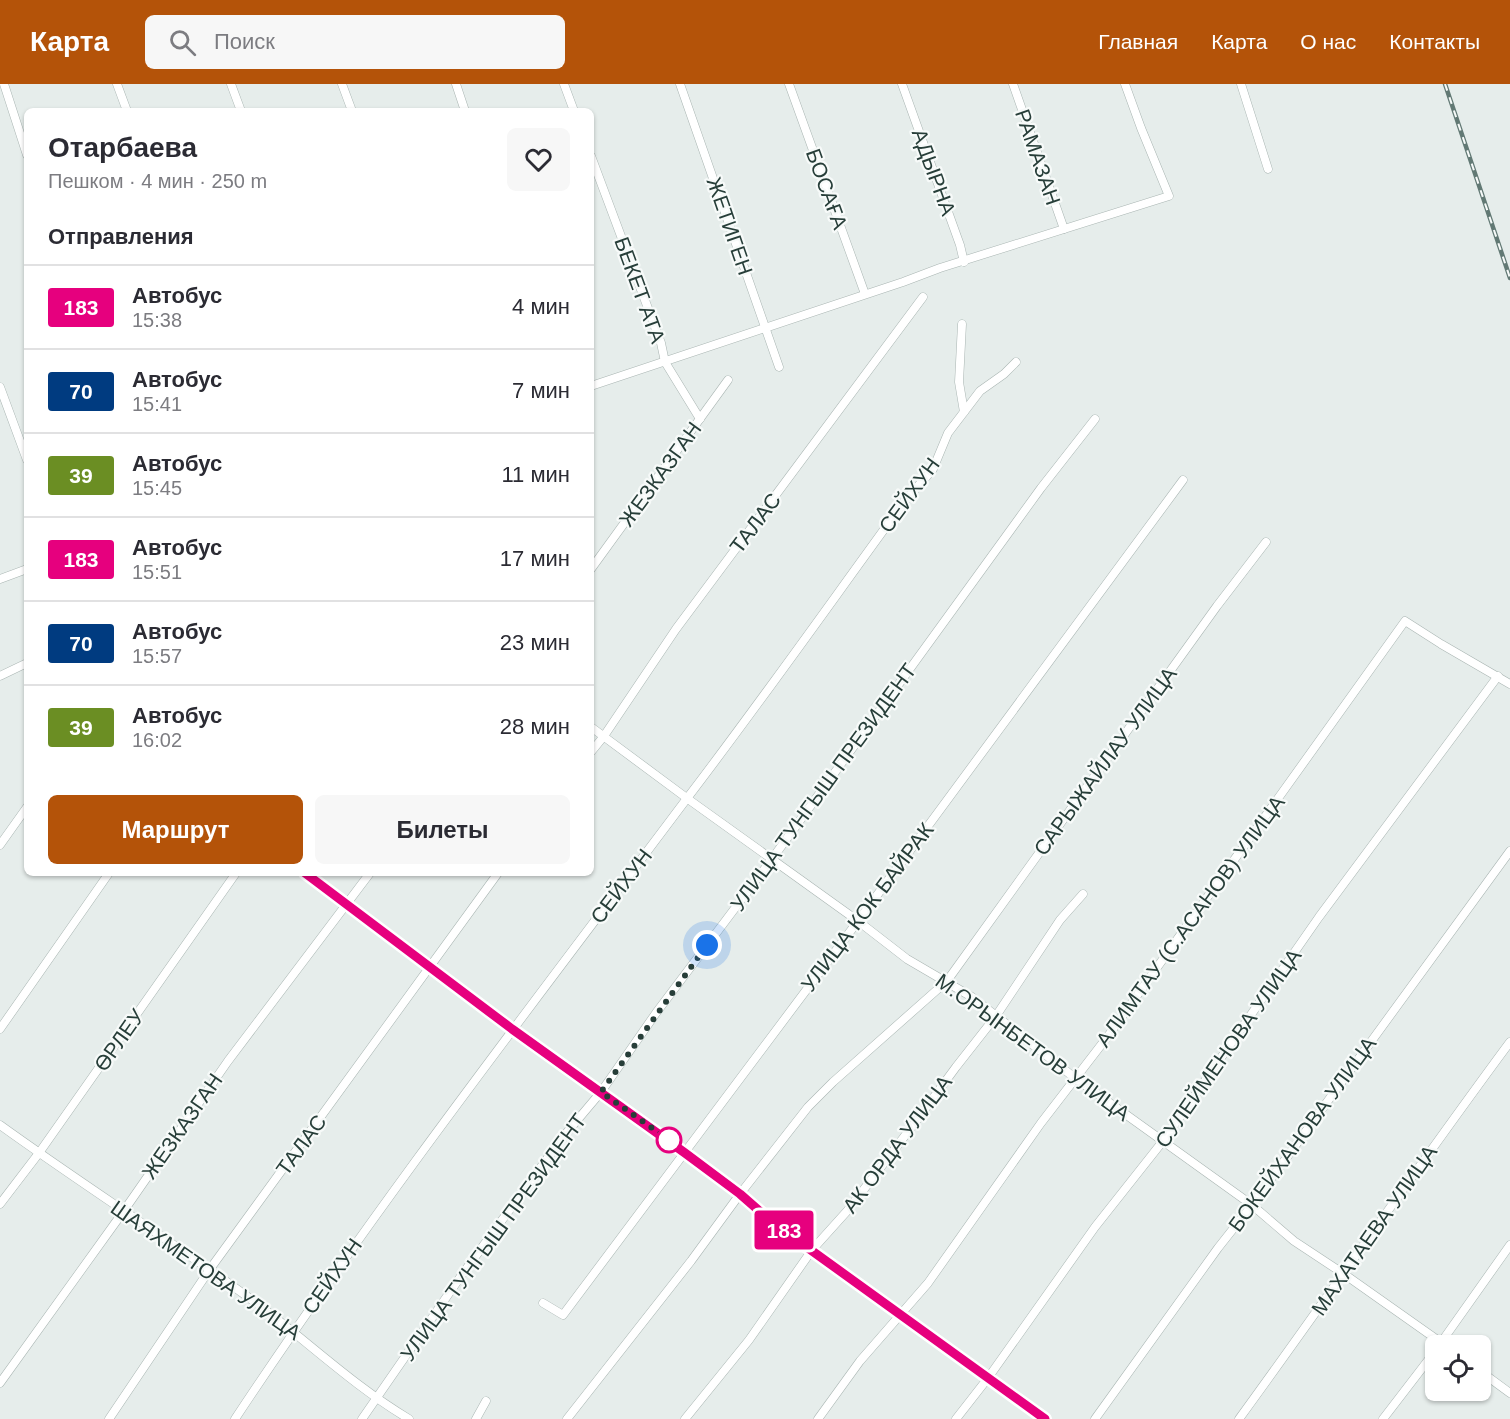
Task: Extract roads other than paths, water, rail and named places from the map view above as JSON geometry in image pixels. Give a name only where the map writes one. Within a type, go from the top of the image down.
[{"type":"street","points":[[117,84],[126,108]]},
{"type":"street","points":[[231,84],[240,108]]},
{"type":"street","points":[[342,84],[351,108]]},
{"type":"street","points":[[456,84],[464,108]]},
{"type":"street","points":[[564,84],[573,108]]},
{"type":"street","name":"ЖЕТИГЕН","points":[[680,84],[779,368]]},
{"type":"street","name":"БОСАҒА","points":[[789,84],[865,294]]},
{"type":"street","name":"АДЫРНА","points":[[902,84],[960,244],[964,261]]},
{"type":"street","name":"РАМАЗАН","points":[[1013,84],[1064,229]]},
{"type":"street","points":[[594,385],[964,261],[1169,196],[1125,84]]},
{"type":"street","points":[[1240,84],[1268,170]]},
{"type":"street","points":[[3,85],[24,146]]},
{"type":"street","name":"БЕКЕТ АТА","points":[[594,164],[661,343],[665,362],[700,419]]},
{"type":"street","name":"ТАЛАС","points":[[594,748],[676,629],[923,297]]},
{"type":"street","points":[[962,324],[959,382],[964,412]]},
{"type":"street","name":"СЕЙХУН","points":[[235,1419],[374,1216],[512,1029],[687,799],[904,502],[933,469],[948,433],[980,391],[1005,374],[1016,362]]},
{"type":"street","name":"ЖЕЗКАЗГАН","points":[[594,565],[728,380]]},
{"type":"street","points":[[0,387],[24,452]]},
{"type":"street","name":"УЛИЦА ТУНГЫШ ПРЕЗИДЕНТ","points":[[362,1419],[461,1276],[563,1137],[601,1092],[656,1013],[772,859],[1041,488],[1095,419]]},
{"type":"street","name":"УЛИЦА КОК БАЙРАК","points":[[543,1303],[563,1315],[858,921],[1183,480]]},
{"type":"street","name":"САРЫЖАЙЛАУ УЛИЦА","points":[[567,1419],[808,1107],[947,981],[1217,606],[1266,542]]},
{"type":"street","points":[[0,579],[24,570]]},
{"type":"street","name":"АЛИМТАУ (С.АСАНОВ) УЛИЦА","points":[[818,1419],[860,1361],[935,1274],[1405,621],[1498,676]]},
{"type":"street","points":[[0,676],[24,664]]},
{"type":"street","points":[[1498,676],[1510,684]]},
{"type":"street","name":"СУЛЕЙМЕНОВА УЛИЦА","points":[[956,1419],[988,1378],[1095,1227],[1163,1141],[1319,917],[1498,676]]},
{"type":"street","name":"М.ОРЫНБЕТОВ УЛИЦА","points":[[594,729],[907,959],[972,997],[1075,1078],[1252,1205],[1294,1241],[1429,1335]]},
{"type":"street","points":[[0,845],[24,811]]},
{"type":"street","name":"БОКЕЙХАНОВА УЛИЦА","points":[[1095,1419],[1510,851]]},
{"type":"street","points":[[0,1029],[107,876]]},
{"type":"street","name":"ӨРЛЕУ","points":[[0,1204],[39,1153],[234,876]]},
{"type":"street","points":[[309,876],[512,1029],[740,1194],[772,1222],[1045,1419]]},
{"type":"street","name":"ЖЕЗКАЗГАН","points":[[0,1383],[123,1212],[228,1060],[368,876]]},
{"type":"street","name":"ТАЛАС","points":[[109,1419],[210,1269],[496,876]]},
{"type":"street","name":"АК ОРДА УЛИЦА","points":[[685,1419],[749,1340],[812,1250],[848,1210],[996,1016],[1060,920],[1083,894]]},
{"type":"street","name":"МАХАТАЕВА УЛИЦА","points":[[1239,1419],[1344,1274],[1386,1211],[1510,1042]]},
{"type":"street","name":"ШАЯХМЕТОВА УЛИЦА","points":[[0,1125],[123,1212],[210,1269],[294,1330],[376,1399],[409,1419]]},
{"type":"street","points":[[1448,1335],[1510,1245]]},
{"type":"street","points":[[1383,1419],[1425,1364]]},
{"type":"street","points":[[1491,1379],[1510,1393]]},
{"type":"street","points":[[476,1419],[486,1401]]},
{"type":"railway","points":[[1445,84],[1510,278]]}]
